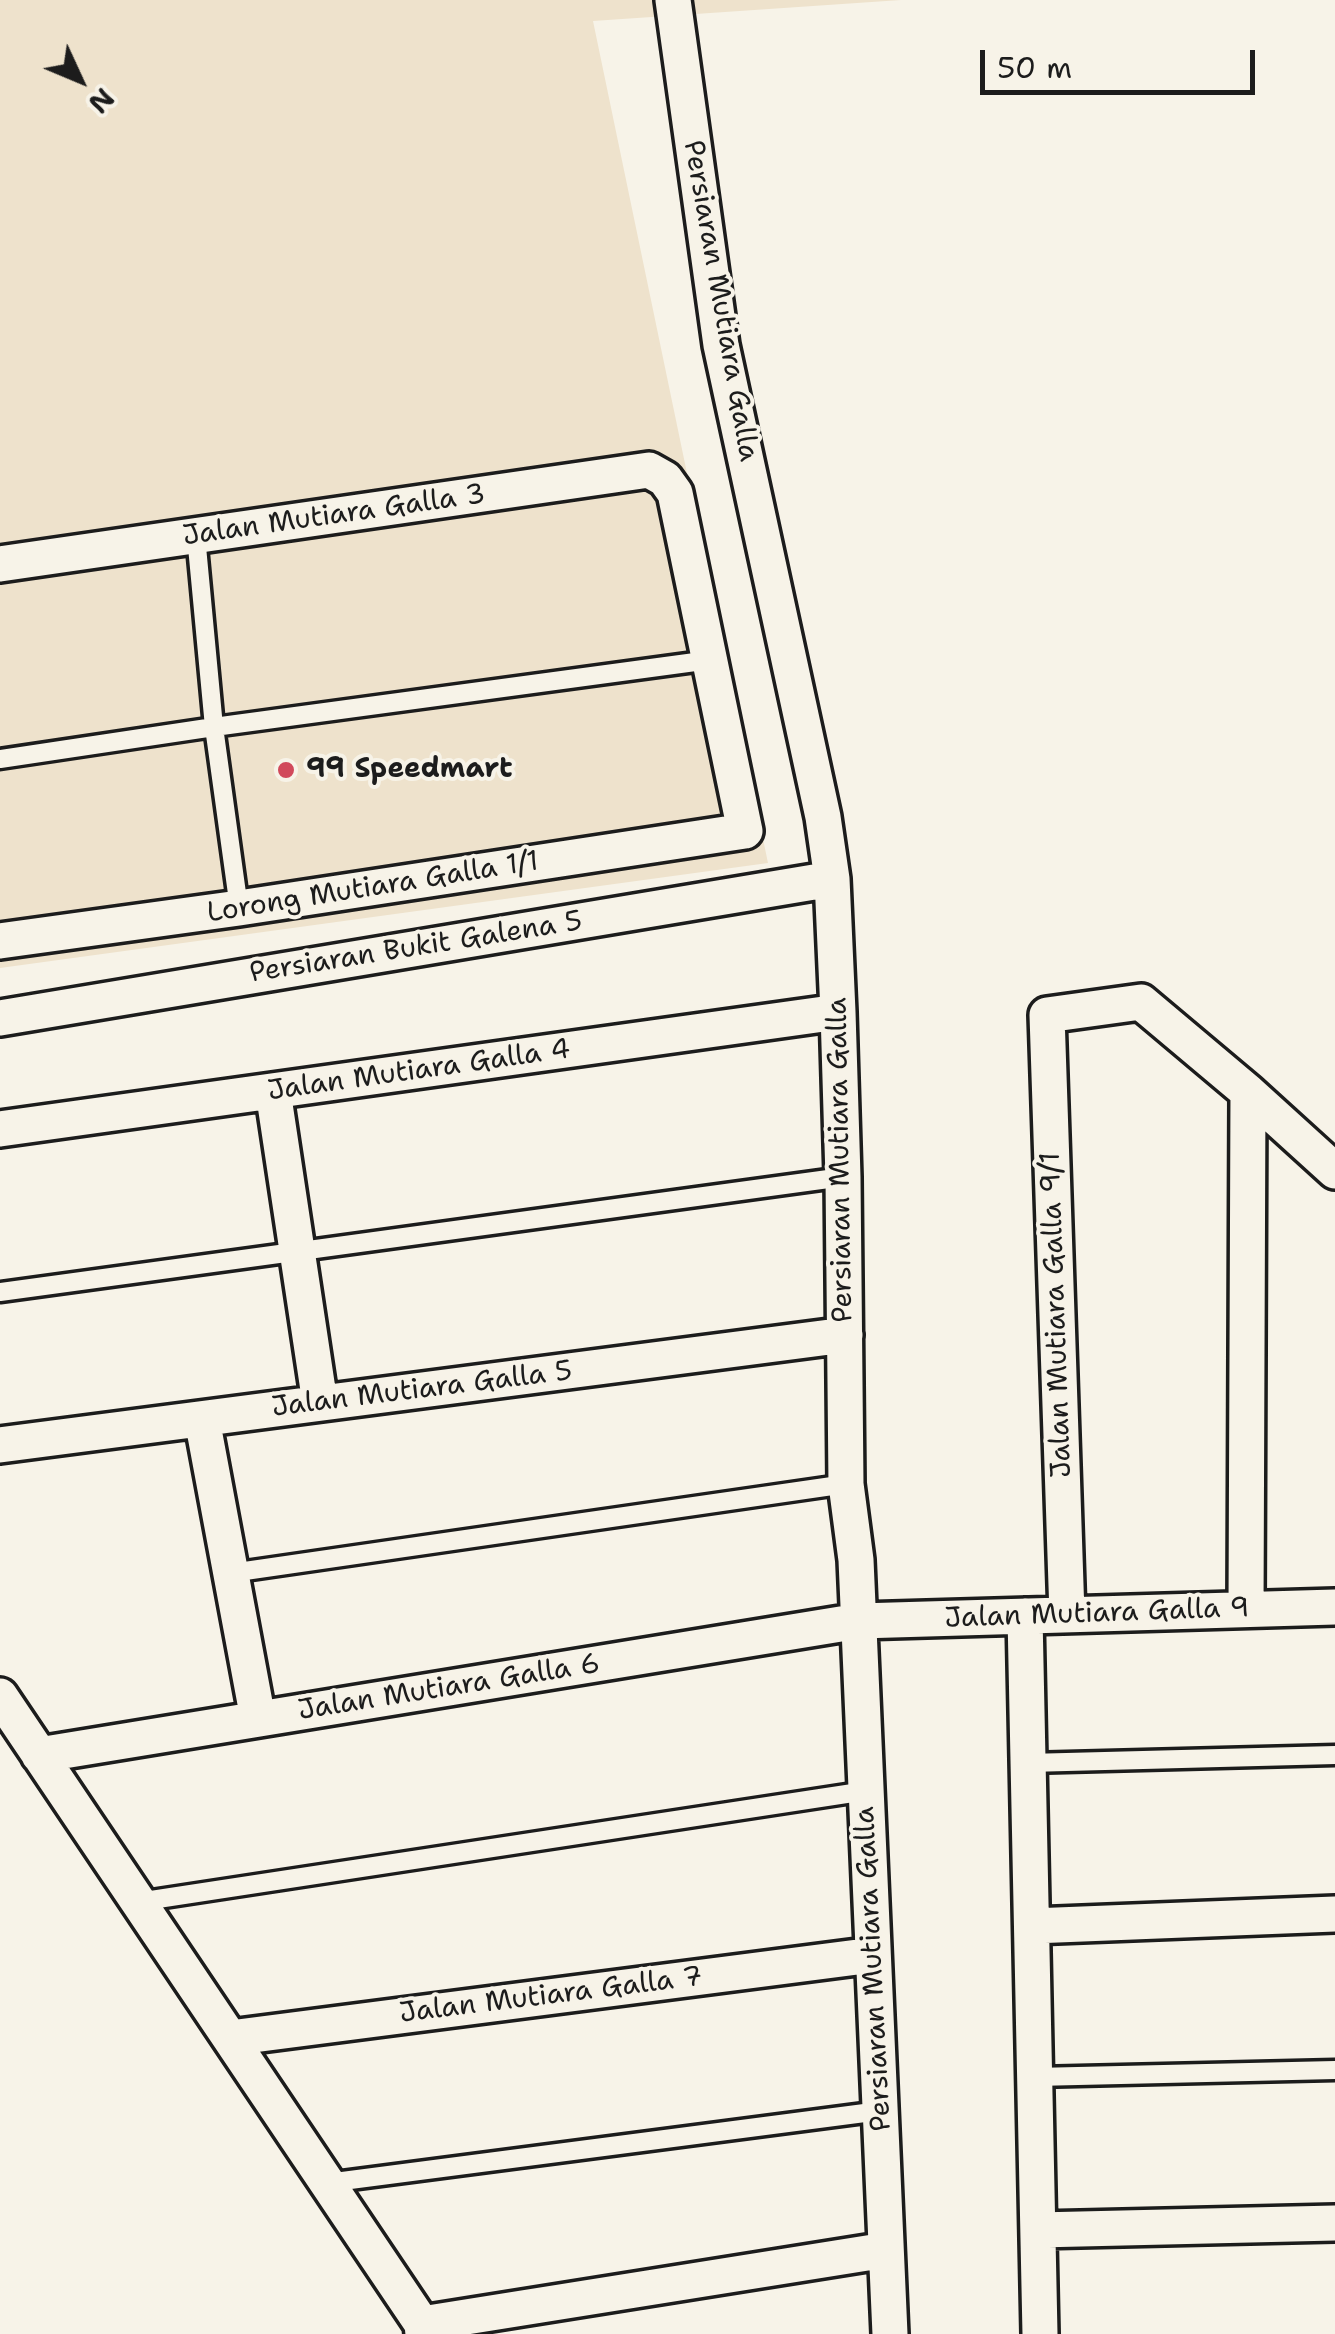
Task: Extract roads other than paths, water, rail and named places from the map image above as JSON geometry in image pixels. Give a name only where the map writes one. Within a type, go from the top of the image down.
[{"type":"street","name":"Persiaran Mutiara Galla","points":[[673,0],[722,345],[823,817],[832,879],[843,1177],[846,1484],[856,1560],[890,2334]]},
{"type":"street","name":"Jalan Mutiara Galla 3","points":[[0,564],[649,470],[665,478],[674,493],[710,660]]},
{"type":"street","name":"Lorong Mutiara Galla 1/1","points":[[0,941],[745,831],[710,660]]},
{"type":"street","name":"Persiaran Bukit Galena 5","points":[[0,1018],[832,879]]},
{"type":"street","name":"Jalan Mutiara Galla 9/1","points":[[1067,1615],[1047,1015],[1141,1002],[1248,1092]]},
{"type":"street","name":"Jalan Mutiara Galla 4","points":[[0,1129],[838,1012]]},
{"type":"street","points":[[273,1091],[320,1403]]},
{"type":"street","points":[[1248,1092],[1335,1171]]},
{"type":"street","points":[[1246,1609],[1248,1092]]},
{"type":"street","name":"Jalan Mutiara Galla 5","points":[[0,1446],[845,1335]]},
{"type":"street","points":[[202,1419],[258,1719]]},
{"type":"street","name":"Jalan Mutiara Galla 9","points":[[858,1622],[1335,1606]]},
{"type":"street","points":[[1026,1616],[1040,2334]]},
{"type":"street","name":"Jalan Mutiara Galla 6","points":[[38,1755],[858,1622]]},
{"type":"street","points":[[0,1696],[423,2329],[886,2250]]},
{"type":"street","points":[[1032,1926],[1335,1914]]},
{"type":"street","name":"Jalan Mutiara Galla 7","points":[[230,2038],[873,1955]]},
{"type":"street","points":[[1038,2230],[1335,2223]]},
{"type":"lane","points":[[196,536],[214,727],[239,908]]},
{"type":"lane","points":[[0,759],[710,660]]},
{"type":"lane","points":[[0,1292],[843,1177]]},
{"type":"lane","points":[[231,1574],[846,1484]]},
{"type":"lane","points":[[1028,1764],[1335,1754]]},
{"type":"lane","points":[[138,1902],[866,1791]]},
{"type":"lane","points":[[1035,2077],[1335,2070]]},
{"type":"lane","points":[[327,2182],[880,2111]]},
{"type":"place","name":"99 Speedmart","points":[[286,770]]}]
